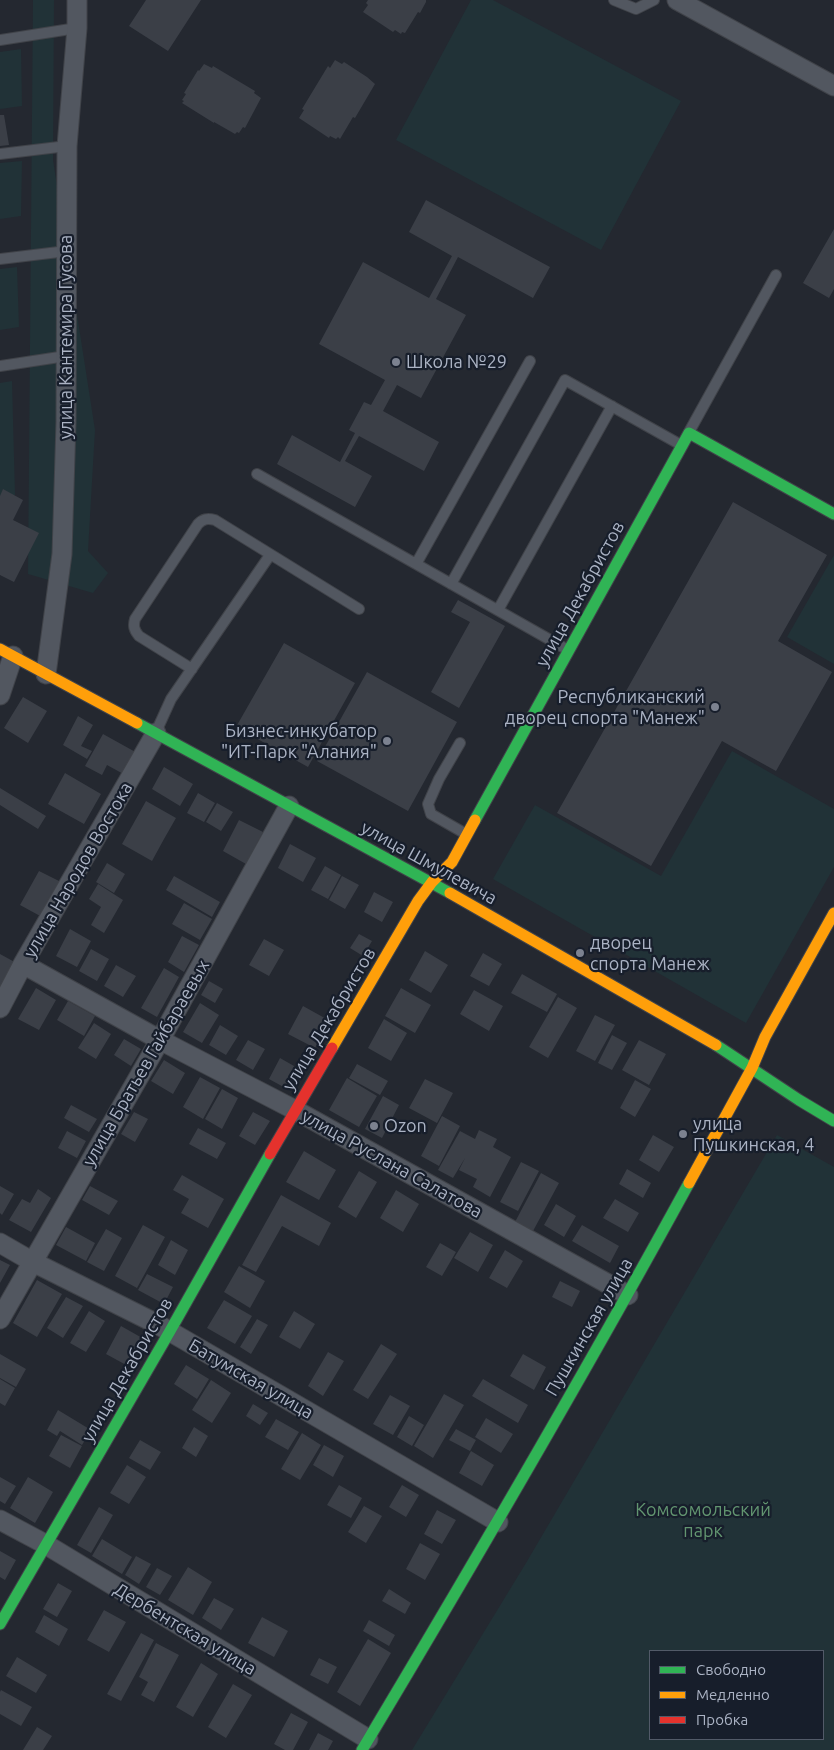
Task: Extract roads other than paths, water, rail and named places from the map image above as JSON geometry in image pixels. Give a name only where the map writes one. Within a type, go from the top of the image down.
[{"type":"street","name":"улица Кантемира Гусова","points":[[46,674],[62,554],[66,422],[67,146],[77,28],[77,0]]},
{"type":"street","points":[[677,0],[834,86]]},
{"type":"street","points":[[689,433],[834,514]]},
{"type":"street","name":"улица Декабристов","points":[[0,1624],[170,1331],[295,1110],[418,901],[432,882],[452,862],[689,433]]},
{"type":"street","points":[[0,692],[6,652]]},
{"type":"street","name":"улица Шмулевича","points":[[6,652],[432,882],[720,1047],[834,1121]]},
{"type":"street","name":"улица Народов Востока","points":[[0,1008],[23,964],[156,733]]},
{"type":"street","name":"улица Братьев Гайбараевых","points":[[0,1319],[160,1040],[289,806]]},
{"type":"street","name":"Пушкинская улица","points":[[365,1745],[498,1522],[628,1295],[752,1068],[765,1037],[834,913]]},
{"type":"street","name":"улица Руслана Салатова","points":[[23,964],[160,1040],[295,1110],[628,1295]]},
{"type":"street","name":"Батумская улица","points":[[0,1243],[32,1262],[158,1324],[498,1522]]},
{"type":"street","name":"Дербентская улица","points":[[0,1520],[46,1544],[365,1745]]},
{"type":"lane","points":[[614,0],[636,9],[654,0]]},
{"type":"lane","points":[[0,40],[77,28]]},
{"type":"lane","points":[[0,154],[67,146]]},
{"type":"lane","points":[[0,259],[67,251]]},
{"type":"lane","name":"улица Декабристов","points":[[689,433],[776,275]]},
{"type":"lane","points":[[0,366],[66,356]]},
{"type":"lane","points":[[416,564],[530,361]]},
{"type":"lane","points":[[451,584],[565,380],[682,445]]},
{"type":"lane","points":[[498,610],[612,406]]},
{"type":"lane","points":[[257,474],[568,650]]},
{"type":"lane","points":[[192,669],[139,636],[135,631],[134,625],[135,619],[202,520],[208,518],[215,520],[359,609]]},
{"type":"lane","points":[[156,733],[171,699],[270,555]]},
{"type":"lane","points":[[460,743],[439,779],[428,804],[431,814],[467,834]]},
{"type":"place","name":"Школа №29","points":[[396,362]]},
{"type":"place","name":"Республиканский дворец спорта \"Манеж\"","points":[[715,707]]},
{"type":"place","name":"Бизнес-инкубатор \"ИТ-Парк \"Алания\"","points":[[387,741]]},
{"type":"place","name":"дворец спорта Манеж","points":[[580,953]]},
{"type":"place","name":"Ozon","points":[[374,1126]]},
{"type":"place","name":"улица Пушкинская, 4","points":[[683,1134]]},
{"type":"park label","name":"Комсомольский парк","points":[[703,1520]]}]
